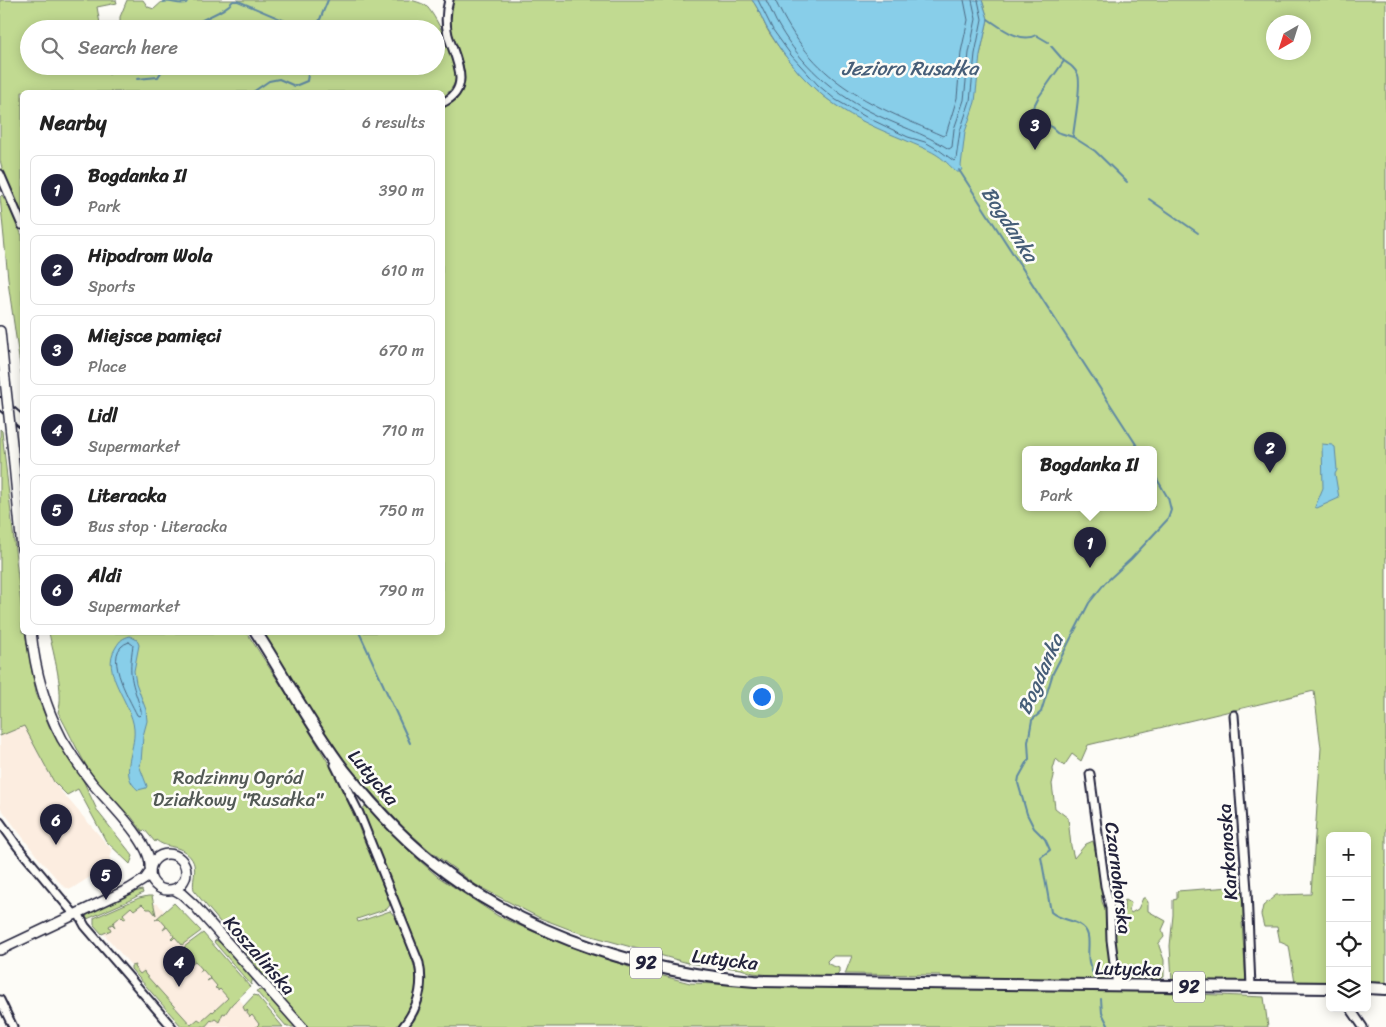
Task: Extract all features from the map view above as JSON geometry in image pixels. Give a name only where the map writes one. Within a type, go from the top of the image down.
[{"type":"main road","points":[[0,404],[20,420]]},
{"type":"main road","name":"Lutycka","points":[[258,635],[321,737],[344,770],[392,825],[427,858],[482,898],[519,917],[612,954],[696,974],[755,981],[1326,988]]},
{"type":"main road","points":[[1371,988],[1386,988]]},
{"type":"street","points":[[445,102],[454,96],[461,79],[446,26],[449,0]]},
{"type":"street","points":[[1,176],[20,220]]},
{"type":"street","points":[[0,331],[20,527]]},
{"type":"street","points":[[31,635],[41,688],[50,714],[63,739],[93,784],[142,842],[154,851],[177,856],[183,861],[186,868],[185,880],[175,890],[163,890],[148,886],[129,889]]},
{"type":"street","name":"Karkonoska","points":[[1234,715],[1247,896],[1251,987]]},
{"type":"street","points":[[321,737],[359,813],[420,969],[419,999],[403,1027]]},
{"type":"street","name":"Czarnohorska","points":[[1090,774],[1104,886],[1110,907],[1111,940],[1117,986]]},
{"type":"street","points":[[359,813],[360,804],[368,799]]},
{"type":"street","points":[[0,822],[18,847],[168,1026]]},
{"type":"street","points":[[142,842],[149,856],[151,878],[157,887]]},
{"type":"street","points":[[0,950],[129,889],[145,879],[154,861],[164,854]]},
{"type":"street","name":"Koszalińska","points":[[185,880],[194,904]]},
{"type":"street","name":"Koszalińska","points":[[175,890],[194,904],[302,1027]]},
{"type":"street","points":[[0,1000],[13,1027]]},
{"type":"street","points":[[1353,1012],[1362,1027]]},
{"type":"shaded area","points":[[24,726],[54,783],[112,850],[109,865],[71,889],[64,887],[36,855],[0,807],[0,736]]},
{"type":"shaded area","points":[[143,901],[158,904],[263,1027],[184,1027],[98,927],[99,922]]},
{"type":"green space","points":[[0,0],[116,0],[117,3],[97,7],[99,20],[20,20],[20,75],[445,75],[445,38],[456,65],[456,79],[445,95],[445,90],[20,90],[20,211],[3,172],[0,160]]},
{"type":"green space","points":[[127,0],[143,0],[148,7],[154,9],[164,0],[410,0],[425,5],[436,20],[120,20]]},
{"type":"green space","points":[[451,0],[752,0],[770,34],[798,72],[824,96],[863,121],[980,55],[988,19],[982,0],[1386,0],[1386,986],[1371,986],[1371,832],[1326,832],[1326,985],[1295,983],[1289,946],[1280,942],[1277,927],[1264,927],[1261,915],[1263,906],[1276,895],[1311,894],[1321,748],[1314,691],[1088,745],[1081,761],[1072,754],[1064,766],[1056,759],[1052,784],[1055,808],[1068,818],[1074,858],[1086,844],[1093,841],[1099,865],[1102,902],[1107,913],[1107,932],[1112,968],[1109,982],[941,977],[940,975],[845,974],[852,956],[832,956],[827,961],[828,964],[839,968],[837,976],[770,975],[741,969],[688,963],[574,931],[540,918],[476,885],[429,850],[403,827],[352,771],[312,713],[264,635],[445,635],[445,106],[457,95],[464,78],[462,61],[449,27]]},
{"type":"green space","points":[[2,195],[13,213],[20,231],[20,365],[9,289],[0,197]]},
{"type":"green space","points":[[0,429],[2,431],[20,596],[20,635],[25,635],[36,693],[49,726],[81,776],[98,812],[133,856],[130,864],[106,841],[78,789],[67,795],[54,782],[24,726],[0,736]]},
{"type":"green space","name":"Rodzinny Ogród Działkowy \"Rusałka\"","points":[[49,635],[248,635],[340,782],[389,901],[390,905],[387,909],[357,919],[358,922],[390,911],[396,918],[413,960],[416,987],[413,1000],[407,1013],[396,1027],[307,1027],[195,892],[193,883],[194,867],[190,857],[178,848],[156,840],[155,842],[145,830],[142,831],[130,815],[112,802],[94,778],[58,712],[60,695]]},
{"type":"green space","points":[[366,805],[412,854],[437,876],[498,916],[534,932],[629,967],[690,983],[811,987],[1104,990],[1264,997],[1268,1027],[409,1027],[422,1004],[424,979],[422,961],[361,811]]},
{"type":"green space","points":[[1244,886],[1245,920],[1242,923],[1246,982],[1172,981],[1170,946],[1173,900],[1177,899],[1177,891]]},
{"type":"green space","points":[[142,890],[143,893],[128,901],[85,920],[88,913],[127,894]]},
{"type":"green space","points":[[152,896],[156,915],[151,909],[147,909],[142,904],[134,910],[131,907],[123,914],[126,918],[124,919],[121,916],[113,923],[115,927],[112,924],[109,926],[111,930],[102,934],[94,925],[94,918],[139,898]]},
{"type":"green space","points":[[1143,898],[1148,902],[1148,911],[1166,921],[1162,930],[1164,937],[1159,943],[1164,960],[1164,977],[1148,981],[1127,980],[1118,976],[1112,922],[1116,921],[1122,924],[1124,901],[1126,900],[1131,903],[1129,910],[1131,913],[1138,909]]},
{"type":"green space","points":[[174,903],[201,931],[182,945],[175,937],[171,939],[174,936],[167,927],[163,930],[166,926],[159,918],[155,920]]},
{"type":"green space","points":[[203,933],[250,987],[232,1004],[225,1014],[223,1013],[219,1022],[215,1019],[211,1020],[205,1027],[182,1027],[131,969],[131,966],[135,965],[134,967],[140,974],[144,971],[191,1025],[198,1019],[201,1021],[228,998],[220,989],[218,991],[215,988],[217,986],[211,979],[207,981],[210,978],[203,970],[199,972],[202,969],[195,961],[192,963],[194,959],[184,947]]},
{"type":"green space","points":[[216,940],[230,950],[253,977],[251,985],[214,942]]},
{"type":"green space","points":[[261,990],[298,1027],[287,1027],[256,991]]},
{"type":"green space","points":[[254,995],[257,996],[283,1027],[256,1027],[259,1024],[252,1015],[250,1017],[247,1013],[248,1011],[245,1011],[243,1007]]},
{"type":"water","name":"Jezioro Rusałka","points":[[752,0],[982,0],[988,19],[980,55],[975,102],[965,132],[962,169],[960,172],[956,172],[932,152],[859,119],[824,97],[798,72],[783,53]]},
{"type":"water","points":[[1322,444],[1335,447],[1337,470],[1335,474],[1339,498],[1317,508],[1315,507],[1323,488]]},
{"type":"water","points":[[130,636],[137,640],[139,645],[134,671],[136,683],[146,710],[147,721],[139,765],[147,786],[138,790],[132,784],[128,769],[134,737],[132,719],[111,667],[112,657],[117,645]]},
{"type":"waterway","points":[[163,2],[186,3],[188,0]]},
{"type":"waterway","points":[[320,20],[328,0]]},
{"type":"waterway","points":[[202,20],[224,9],[233,1],[238,1],[283,20]]},
{"type":"waterway","points":[[988,19],[1017,36],[1030,37],[1036,35],[1048,42]]},
{"type":"waterway","points":[[1051,46],[1064,61],[1029,114],[1039,116],[1057,132],[1073,137]]},
{"type":"waterway","points":[[1064,61],[1075,70],[1079,80],[1073,137],[1095,151],[1127,182]]},
{"type":"waterway","points":[[137,79],[158,77],[159,75]]},
{"type":"waterway","points":[[256,90],[269,81],[279,79],[295,86],[307,81],[308,75]]},
{"type":"waterway","name":"Bogdanka","points":[[959,170],[1137,446]]},
{"type":"waterway","points":[[1149,199],[1198,233]]},
{"type":"waterway","name":"Bogdanka","points":[[1094,977],[1088,957],[1089,942],[1087,932],[1077,923],[1058,917],[1051,912],[1041,857],[1050,850],[1045,839],[1034,828],[1027,814],[1018,783],[1019,777],[1029,759],[1028,742],[1032,720],[1041,712],[1053,673],[1089,603],[1105,583],[1131,559],[1168,519],[1171,510],[1168,498],[1157,479]]},
{"type":"waterway","points":[[360,635],[410,743]]},
{"type":"waterway","name":"Bogdanka","points":[[1101,999],[1102,1013],[1109,1027]]},
{"type":"place","name":"Miejsce pamięci","points":[[1035,150]]},
{"type":"place","name":"Hipodrom Wola","points":[[1270,473]]},
{"type":"place","name":"Bogdanka II","points":[[1090,568]]},
{"type":"place","name":"Aldi","points":[[56,845]]},
{"type":"place","name":"Literacka","points":[[106,900]]},
{"type":"place","name":"Lidl","points":[[179,987]]}]
